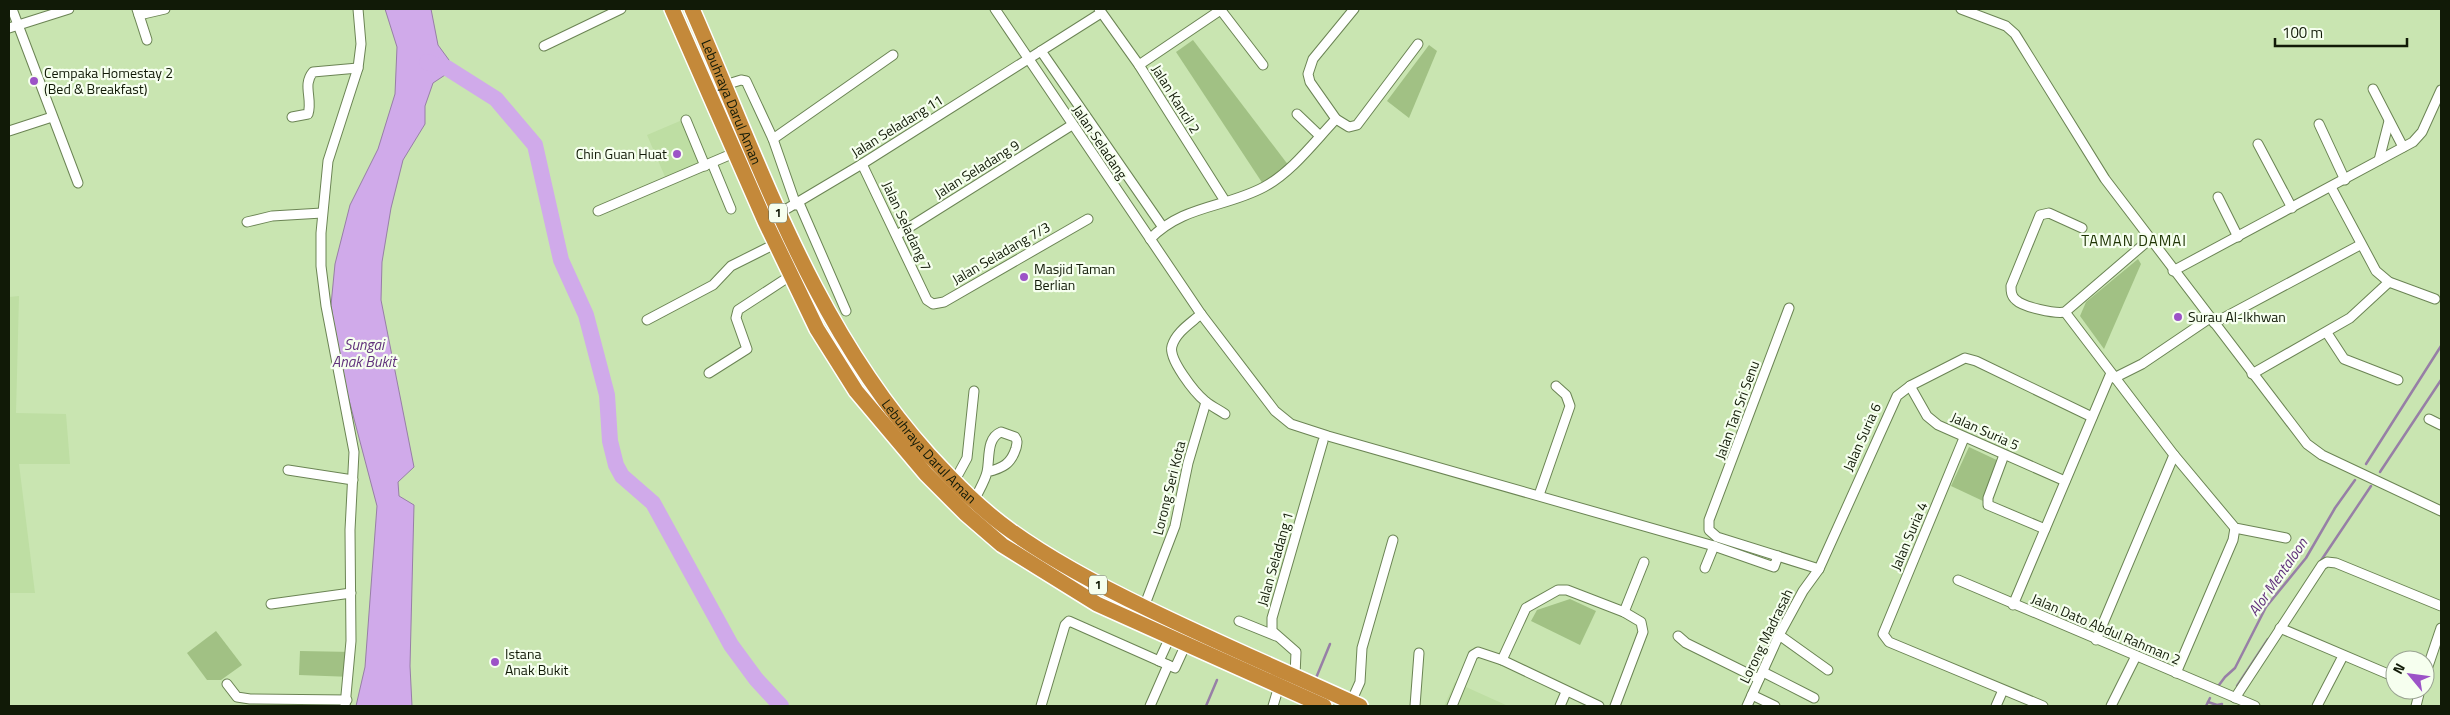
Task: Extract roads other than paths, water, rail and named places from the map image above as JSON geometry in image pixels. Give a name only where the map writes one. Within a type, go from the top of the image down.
[{"type":"highway","name":"Lebuhraya Darul Aman","points":[[672,9],[775,244],[817,329],[856,391],[895,440],[965,513],[1002,545],[1058,581],[1097,604],[1324,706]]},
{"type":"highway","name":"Lebuhraya Darul Aman","points":[[692,9],[778,214],[833,324],[870,382],[907,430],[954,482],[1012,532],[1043,553],[1104,589],[1356,704]]},
{"type":"highway","points":[[1297,693],[1312,706]]},
{"type":"street","points":[[12,9],[13,27],[78,183]]},
{"type":"street","points":[[13,27],[69,9]]},
{"type":"street","points":[[147,40],[138,12],[165,9]]},
{"type":"street","points":[[227,684],[237,697],[346,703],[354,452],[328,315],[321,266],[322,213],[328,161],[358,68],[361,44],[358,9]]},
{"type":"street","points":[[544,46],[621,9]]},
{"type":"street","name":"Jalan Seladang","points":[[995,9],[1030,59],[1072,126],[1201,314],[1275,412],[1285,421],[1328,436],[1714,546],[1774,566],[1778,556]]},
{"type":"street","points":[[1139,65],[1221,9],[1263,65]]},
{"type":"street","points":[[1354,9],[1313,59],[1309,67],[1310,82],[1336,119],[1349,127],[1357,125],[1418,44]]},
{"type":"street","points":[[1961,9],[2006,26],[2015,34],[2102,175],[2252,374],[2312,449],[2441,511]]},
{"type":"street","name":"Jalan Kancil 2","points":[[1030,59],[1100,11],[1139,65],[1225,201]]},
{"type":"street","points":[[1041,51],[1162,226]]},
{"type":"street","points":[[774,139],[893,55]]},
{"type":"street","name":"Jalan Seladang 11","points":[[778,214],[798,204],[1030,59]]},
{"type":"street","points":[[292,117],[308,114],[310,98],[307,85],[313,72],[358,68]]},
{"type":"street","points":[[725,85],[741,80],[746,81],[774,139],[798,204],[846,311]]},
{"type":"street","points":[[2373,89],[2404,147]]},
{"type":"street","points":[[2174,271],[2413,142],[2422,132],[2441,90]]},
{"type":"street","points":[[1297,114],[1320,136]]},
{"type":"street","points":[[9,131],[52,117]]},
{"type":"street","points":[[1150,239],[1162,226],[1177,217],[1254,192],[1271,183],[1293,165],[1336,119]]},
{"type":"street","points":[[686,120],[732,209]]},
{"type":"street","points":[[2379,160],[2389,121]]},
{"type":"street","points":[[2320,124],[2345,180]]},
{"type":"street","name":"Jalan Seladang 9","points":[[897,235],[1072,126]]},
{"type":"street","points":[[2258,144],[2292,208]]},
{"type":"street","points":[[598,211],[734,153]]},
{"type":"street","name":"Jalan Seladang 7","points":[[862,164],[927,300]]},
{"type":"street","points":[[2331,187],[2360,245],[2376,271],[2389,282],[2435,299]]},
{"type":"street","points":[[2218,197],[2238,236]]},
{"type":"street","points":[[2082,228],[2049,212],[2040,215],[2011,286],[2011,293],[2017,302],[2056,314],[2065,312],[2150,239]]},
{"type":"street","points":[[247,222],[272,216],[322,213]]},
{"type":"street","name":"Jalan Seladang 7/3","points":[[927,300],[938,305],[944,302],[1088,219]]},
{"type":"street","points":[[647,320],[713,285],[731,266],[775,244]]},
{"type":"street","points":[[2113,375],[2142,364],[2212,321],[2360,245]]},
{"type":"street","points":[[709,373],[747,349],[736,318],[738,310],[790,276]]},
{"type":"street","points":[[2252,374],[2327,333],[2350,318],[2389,282]]},
{"type":"street","name":"Jalan Tan Sri Senu","points":[[1778,556],[1717,537],[1709,530],[1710,520],[1789,308]]},
{"type":"street","points":[[2065,312],[2174,455],[2235,528],[2286,538]]},
{"type":"street","points":[[1201,314],[1179,333],[1171,348],[1177,366],[1206,402],[1225,414]]},
{"type":"street","points":[[2327,333],[2344,359],[2398,380]]},
{"type":"street","name":"Jalan Suria 6","points":[[1813,580],[1893,402],[1897,396],[1910,386],[1965,358],[1976,361],[2092,417]]},
{"type":"street","name":"Jalan Dato Abdul Rahman 2","points":[[2113,375],[2092,417],[2013,605],[2255,706]]},
{"type":"street","points":[[1539,495],[1570,406],[1566,395],[1556,386]]},
{"type":"street","name":"Jalan Suria 5","points":[[1910,386],[1932,421],[1964,438],[2065,481]]},
{"type":"street","points":[[954,482],[967,458],[974,391]]},
{"type":"street","name":"Lorong Seri Kota","points":[[1144,607],[1175,526],[1188,463],[1206,402]]},
{"type":"street","points":[[2429,420],[2441,425]]},
{"type":"street","points":[[974,501],[987,472],[989,453],[994,438],[1001,432],[1015,437],[1018,443],[1011,460],[1005,466],[987,472]]},
{"type":"street","name":"Jalan Suria 4","points":[[1964,438],[1884,630],[1885,638],[1889,642],[2003,690]]},
{"type":"street","name":"Jalan Seladang 1","points":[[1276,636],[1272,631],[1272,618],[1323,441]]},
{"type":"street","points":[[2004,455],[1988,498],[1988,505],[2045,530]]},
{"type":"street","points":[[2096,640],[2174,455]]},
{"type":"street","points":[[288,470],[352,480]]},
{"type":"street","points":[[2176,673],[2233,540],[2235,528]]},
{"type":"street","points":[[1356,704],[1360,682],[1362,648],[1393,540]]},
{"type":"street","points":[[1705,568],[1714,546]]},
{"type":"street","points":[[1778,556],[1819,569]]},
{"type":"street","points":[[1624,612],[1644,562]]},
{"type":"street","points":[[2235,698],[2322,564],[2327,562],[2336,563],[2441,606]]},
{"type":"street","name":"Lorong Madrasah","points":[[1747,706],[1779,635],[1803,591],[1813,580]]},
{"type":"street","points":[[1958,580],[2013,605]]},
{"type":"street","points":[[1502,660],[1526,608],[1554,591],[1567,590],[1624,612],[1641,622],[1642,632],[1615,706]]},
{"type":"street","points":[[271,604],[351,593]]},
{"type":"street","points":[[1041,706],[1064,625],[1069,620],[1172,666]]},
{"type":"street","points":[[1239,621],[1276,636],[1296,652],[1295,676]]},
{"type":"street","points":[[2280,628],[2385,673]]},
{"type":"street","points":[[2434,650],[2441,628]]},
{"type":"street","points":[[1779,635],[1828,670]]},
{"type":"street","points":[[1678,636],[1686,644],[1814,698]]},
{"type":"street","points":[[1159,661],[1170,637]]},
{"type":"street","points":[[1150,706],[1186,644]]},
{"type":"street","points":[[1415,706],[1420,653]]},
{"type":"street","points":[[1452,706],[1475,653],[1483,653],[1502,660],[1599,706]]},
{"type":"street","points":[[2111,706],[2136,656]]},
{"type":"street","points":[[2317,706],[2343,656]]},
{"type":"street","points":[[1273,706],[1279,686]]},
{"type":"street","points":[[1996,706],[2003,690],[2043,706]]},
{"type":"street","points":[[1560,706],[1566,692]]},
{"type":"street","points":[[1752,695],[1775,706]]},
{"type":"water","name":"Sungai Anak Bukit","points":[[385,9],[431,9],[438,45],[449,60],[445,75],[433,83],[425,106],[425,124],[403,160],[391,208],[382,262],[381,300],[414,467],[398,482],[399,496],[414,505],[410,666],[412,706],[356,706],[365,667],[377,506],[339,362],[331,305],[335,264],[350,205],[378,149],[395,94],[397,47]]},
{"type":"waterway","points":[[427,62],[447,68],[496,99],[535,145],[561,260],[586,315],[607,395],[610,441],[616,465],[622,476],[653,503],[731,645],[756,679],[781,706]]},
{"type":"waterway","name":"Alor Mentaloon","points":[[2366,464],[2441,346]]},
{"type":"waterway","points":[[2380,472],[2441,380]]},
{"type":"waterway","name":"Alor Mentaloon","points":[[2219,685],[2235,668],[2266,607],[2306,558],[2335,508],[2355,480]]},
{"type":"waterway","points":[[2320,562],[2371,486]]},
{"type":"waterway","points":[[2237,686],[2268,639]]},
{"type":"waterway","points":[[1316,678],[1330,644]]},
{"type":"waterway","points":[[1206,706],[1217,680]]},
{"type":"waterway","name":"Alor Mentaloon","points":[[2206,706],[2210,698]]},
{"type":"waterway","points":[[2208,702],[2217,705],[2222,704]]},
{"type":"place","name":"Cempaka Homestay 2 (Bed & Breakfast)","points":[[34,81]]},
{"type":"place","name":"Chin Guan Huat","points":[[677,154]]},
{"type":"place","name":"Masjid Taman Berlian","points":[[1024,277]]},
{"type":"place","name":"Surau Al-Ikhwan","points":[[2178,317]]},
{"type":"place","name":"Istana Anak Bukit","points":[[495,662]]},
{"type":"district","name":"TAMAN DAMAI","points":[[2134,241]]}]
